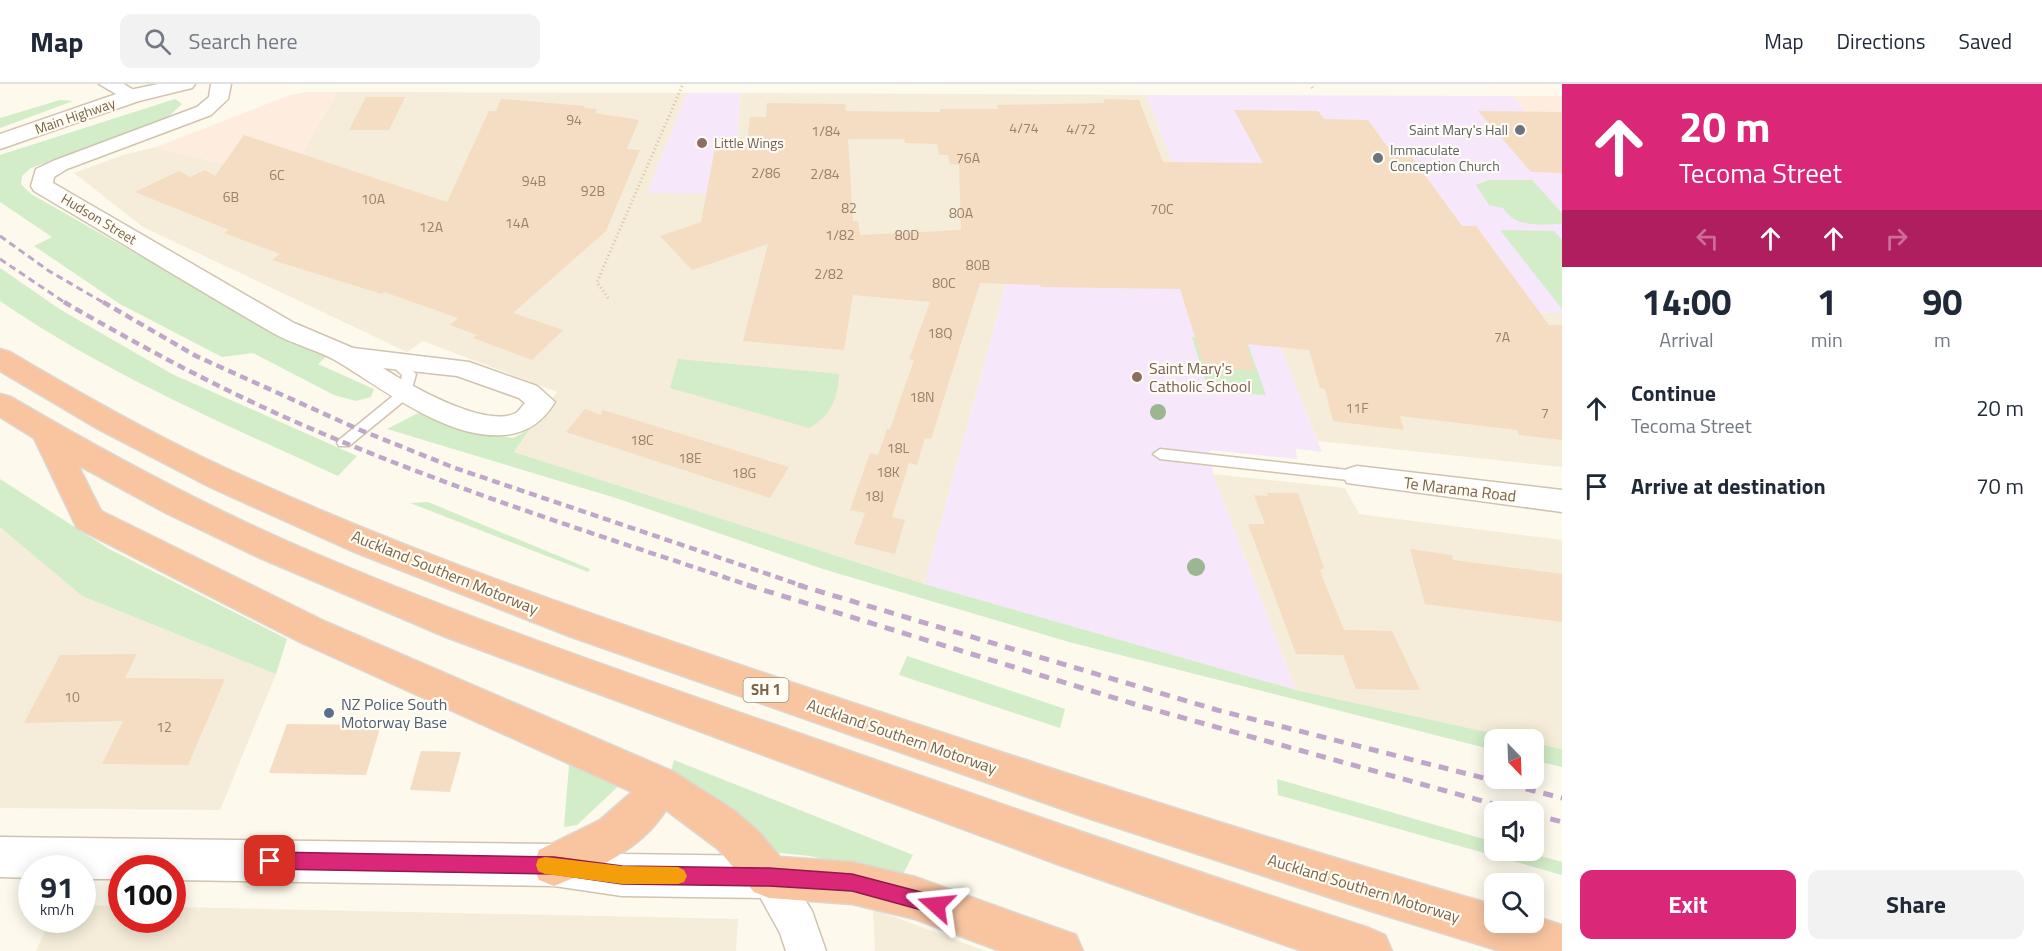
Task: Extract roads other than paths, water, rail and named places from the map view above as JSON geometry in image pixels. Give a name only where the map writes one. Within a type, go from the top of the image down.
[{"type":"highway","name":"Auckland Southern Motorway","points":[[0,358],[83,409],[221,479],[388,551],[606,635],[905,738],[1379,894],[1562,947]]},
{"type":"highway","points":[[0,404],[48,435],[140,486],[411,609],[544,660],[860,773],[1247,911],[1369,951]]},
{"type":"highway","points":[[48,435],[89,519],[313,632],[660,785],[713,817],[749,849],[769,877],[852,883],[915,898],[1060,951]]},
{"type":"highway","points":[[554,865],[589,850],[635,821],[649,804],[660,785]]},
{"type":"street","points":[[86,112],[96,99],[95,84]]},
{"type":"street","points":[[109,84],[146,90]]},
{"type":"street","name":"Main Highway","points":[[0,142],[146,90],[185,84]]},
{"type":"street","name":"Hudson Street","points":[[221,84],[218,99],[204,111],[60,165],[44,174],[42,186],[285,329],[348,356],[374,377],[461,419],[491,426],[511,424],[523,420],[537,410],[541,402],[528,392],[460,368],[348,356]]},
{"type":"street","name":"Te Marama Road","points":[[1357,476],[1562,501]]},
{"type":"street","points":[[3,863],[554,865],[622,875],[769,877],[798,924],[806,951]]},
{"type":"lane","points":[[344,443],[405,393],[409,374],[395,362]]},
{"type":"lane","points":[[1160,454],[1357,476]]},
{"type":"railway","points":[[0,236],[49,271],[106,304]]},
{"type":"railway","points":[[0,259],[64,302]]},
{"type":"railway","points":[[64,302],[126,337],[254,403],[372,454],[588,532],[751,586]]},
{"type":"railway","points":[[103,302],[196,356],[360,430],[455,468],[803,586]]},
{"type":"railway","points":[[747,585],[1144,707],[1484,801]]},
{"type":"railway","points":[[798,585],[1217,710],[1562,798]]},
{"type":"railway","points":[[1544,817],[1562,822]]},
{"type":"place","name":"Saint Mary's Hall","points":[[1520,130]]},
{"type":"place","name":"Little Wings","points":[[702,143]]},
{"type":"place","name":"Immaculate Conception Church","points":[[1378,158]]},
{"type":"place","name":"Saint Mary's Catholic School","points":[[1137,377]]},
{"type":"place","name":"NZ Police South Motorway Base","points":[[329,713]]}]
